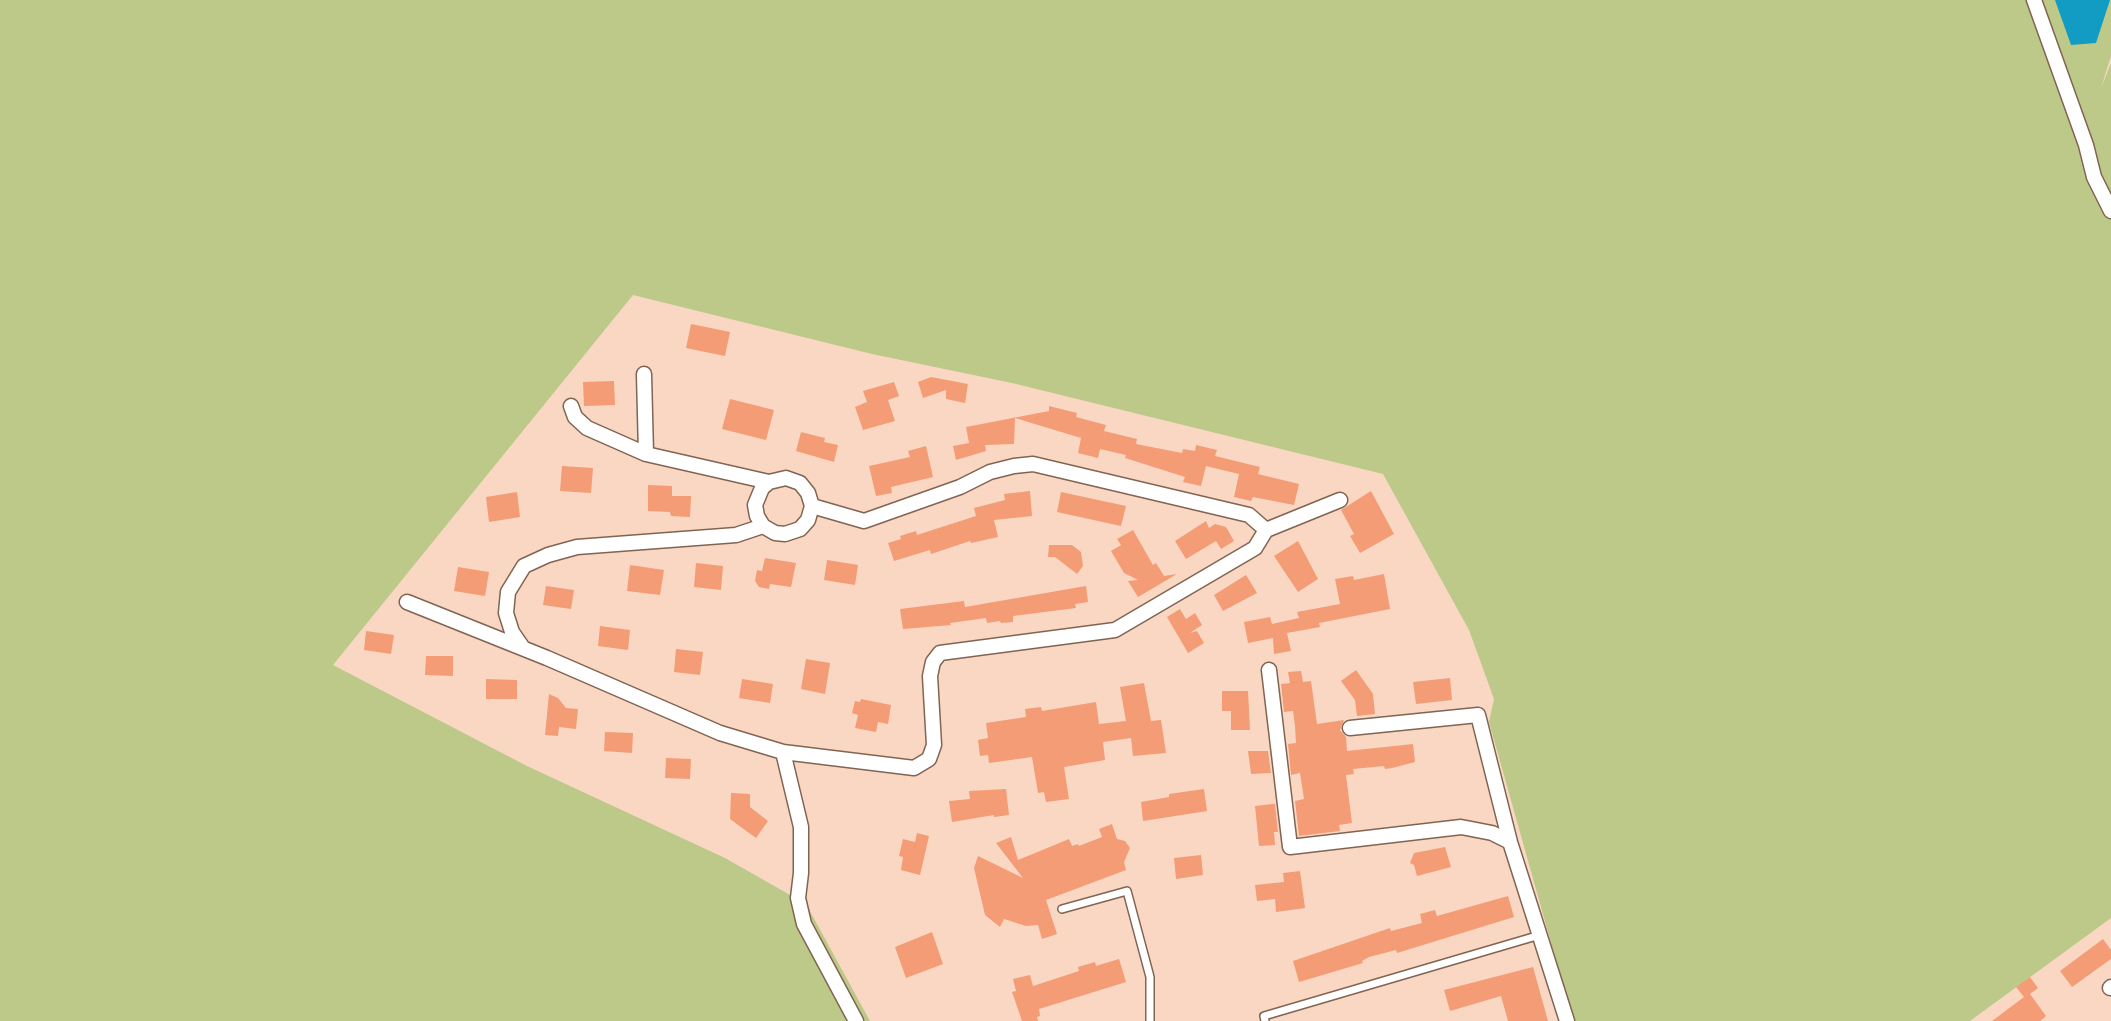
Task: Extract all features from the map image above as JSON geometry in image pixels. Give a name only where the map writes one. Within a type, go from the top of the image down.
[{"type":"street","points":[[2034,0],[2086,145],[2094,177],[2111,211]]},
{"type":"street","points":[[644,374],[646,454]]},
{"type":"street","points":[[571,406],[575,417],[587,428],[646,454],[769,482],[786,478],[800,483],[808,493],[812,506],[808,520],[800,529],[791,533],[775,533],[763,526],[755,505],[762,488],[769,482]]},
{"type":"street","points":[[812,506],[864,521],[960,487],[990,472],[1033,464],[1249,515],[1266,530]]},
{"type":"street","points":[[407,602],[720,733],[783,752],[914,768],[929,759],[934,745],[930,676],[933,662],[940,653],[1115,630],[1255,548],[1266,530],[1340,500]]},
{"type":"street","points":[[523,649],[512,632],[506,613],[508,592],[524,566],[577,547],[736,535],[763,526]]},
{"type":"street","points":[[1269,670],[1290,847],[1461,827],[1492,833],[1510,842]]},
{"type":"street","points":[[1350,728],[1478,715],[1510,842],[1567,1021]]},
{"type":"street","points":[[783,752],[801,827],[798,898],[804,924],[856,1021]]},
{"type":"lane","points":[[1062,909],[1127,891],[1150,977],[1150,1021]]},
{"type":"lane","points":[[1265,1021],[1264,1016],[1540,935]]},
{"type":"green space","points":[[0,0],[2111,0],[2111,56],[2101,88],[2111,63],[2111,918],[1970,1021],[1573,1021],[1489,722],[1494,699],[1469,630],[1383,474],[633,295],[333,665],[527,766],[725,858],[806,904],[870,1021],[0,1021]]},
{"type":"water","points":[[2055,0],[2110,0],[2096,43],[2071,45]]},
{"type":"building","points":[[691,324],[730,332],[725,356],[686,348]]},
{"type":"building","points":[[931,377],[968,384],[965,403],[946,399],[946,390],[923,398],[918,382]]},
{"type":"building","points":[[614,381],[615,405],[584,406],[583,382]]},
{"type":"building","points":[[894,382],[899,396],[888,400],[895,421],[863,430],[855,407],[867,402],[863,391]]},
{"type":"building","points":[[730,399],[774,410],[766,440],[722,429]]},
{"type":"building","points":[[1049,406],[1106,425],[1104,431],[1137,439],[1136,444],[1182,453],[1183,449],[1195,451],[1196,445],[1217,450],[1215,456],[1260,467],[1258,474],[1299,484],[1294,505],[1253,497],[1251,501],[1234,497],[1239,474],[1206,466],[1201,486],[1183,482],[1185,477],[1125,458],[1126,455],[1100,449],[1098,458],[1078,453],[1081,438],[1015,418],[1014,444],[985,445],[986,451],[956,460],[953,446],[969,443],[966,427],[1049,411]]},
{"type":"building","points":[[801,432],[838,445],[834,462],[796,451]]},
{"type":"building","points":[[926,446],[933,477],[891,487],[892,493],[876,496],[869,466],[910,457],[908,451]]},
{"type":"building","points":[[562,466],[593,468],[591,493],[560,491]]},
{"type":"building","points":[[648,485],[672,486],[672,496],[691,496],[690,517],[648,511]]},
{"type":"building","points":[[1030,491],[1032,516],[994,520],[998,537],[970,541],[931,554],[930,550],[894,561],[888,543],[901,539],[900,536],[916,531],[917,535],[976,516],[974,508],[1005,500],[1004,494]]},
{"type":"building","points":[[1371,491],[1394,534],[1360,553],[1341,510]]},
{"type":"building","points":[[517,492],[520,517],[489,522],[486,497]]},
{"type":"building","points":[[1061,492],[1126,506],[1121,526],[1057,512]]},
{"type":"building","points":[[1206,521],[1209,528],[1215,524],[1226,527],[1234,541],[1221,549],[1216,541],[1186,559],[1175,541]]},
{"type":"building","points":[[1133,530],[1153,565],[1156,563],[1164,576],[1177,574],[1138,597],[1128,581],[1138,580],[1124,573],[1111,551],[1121,545],[1117,539]]},
{"type":"building","points":[[1298,541],[1318,579],[1298,592],[1274,556]]},
{"type":"building","points":[[1049,545],[1072,545],[1081,552],[1083,566],[1077,574],[1055,557],[1048,557]]},
{"type":"building","points":[[765,558],[796,563],[791,587],[770,584],[769,589],[759,587],[755,581],[757,570],[762,571]]},
{"type":"building","points":[[827,560],[858,565],[855,585],[824,580]]},
{"type":"building","points":[[696,563],[723,566],[721,590],[694,587]]},
{"type":"building","points":[[630,565],[664,570],[660,595],[627,591]]},
{"type":"building","points":[[458,567],[489,572],[485,596],[454,591]]},
{"type":"building","points":[[1384,574],[1390,609],[1319,623],[1320,627],[1287,633],[1291,651],[1274,654],[1273,638],[1248,643],[1244,622],[1270,617],[1272,624],[1299,618],[1297,612],[1340,604],[1335,579],[1353,576],[1354,580]]},
{"type":"building","points":[[1246,575],[1257,593],[1223,611],[1214,595]]},
{"type":"building","points":[[546,586],[574,590],[571,609],[543,605]]},
{"type":"building","points":[[1086,586],[1088,602],[1075,604],[1076,608],[1013,616],[1013,622],[987,623],[986,618],[903,629],[900,609],[964,601],[965,607]]},
{"type":"building","points":[[1180,609],[1186,619],[1195,613],[1202,625],[1190,633],[1197,631],[1204,643],[1188,653],[1167,617]]},
{"type":"building","points":[[600,626],[630,630],[628,650],[598,646]]},
{"type":"building","points":[[366,631],[394,635],[391,654],[364,650]]},
{"type":"building","points":[[676,649],[703,652],[700,675],[674,672]]},
{"type":"building","points":[[426,656],[453,656],[453,676],[425,675]]},
{"type":"building","points":[[806,659],[830,663],[825,694],[801,689]]},
{"type":"building","points":[[1356,670],[1373,694],[1375,714],[1357,716],[1355,700],[1341,681]]},
{"type":"building","points":[[1301,671],[1303,682],[1311,681],[1317,724],[1344,720],[1340,730],[1346,737],[1347,751],[1413,744],[1415,762],[1385,769],[1384,766],[1353,769],[1354,774],[1346,775],[1352,823],[1339,825],[1340,831],[1299,836],[1295,801],[1304,799],[1300,773],[1291,775],[1288,744],[1296,743],[1295,726],[1293,711],[1284,712],[1281,684],[1290,683],[1288,672]]},
{"type":"building","points":[[1450,678],[1452,700],[1416,704],[1413,682]]},
{"type":"building","points":[[486,679],[517,680],[517,699],[486,699]]},
{"type":"building","points":[[742,679],[773,684],[770,703],[739,698]]},
{"type":"building","points":[[1144,683],[1151,721],[1161,720],[1166,753],[1133,756],[1131,738],[1103,742],[1105,760],[1064,767],[1069,799],[1046,802],[1044,792],[1038,793],[1032,757],[989,763],[988,755],[980,756],[978,740],[988,738],[986,723],[1026,717],[1025,709],[1041,707],[1042,711],[1096,702],[1099,724],[1126,721],[1120,687]]},
{"type":"building","points":[[1222,691],[1248,691],[1250,730],[1231,730],[1231,711],[1222,711]]},
{"type":"building","points":[[549,694],[558,698],[566,708],[578,709],[576,729],[559,727],[558,736],[545,735]]},
{"type":"building","points":[[861,699],[891,705],[888,724],[878,722],[876,732],[855,728],[858,715],[852,713],[855,701],[860,702]]},
{"type":"building","points":[[605,732],[633,733],[632,753],[604,751]]},
{"type":"building","points":[[1248,751],[1268,751],[1271,773],[1251,774]]},
{"type":"building","points":[[666,758],[691,759],[690,779],[665,778]]},
{"type":"building","points":[[1006,789],[1009,815],[952,822],[949,801],[970,799],[969,791]]},
{"type":"building","points":[[1204,789],[1207,811],[1143,821],[1141,802]]},
{"type":"building","points":[[731,793],[750,794],[750,807],[768,821],[756,838],[730,819]]},
{"type":"building","points":[[1275,804],[1278,832],[1274,832],[1275,845],[1259,846],[1255,806]]},
{"type":"building","points":[[1112,824],[1117,839],[1125,841],[1130,848],[1124,862],[1126,870],[1046,900],[1057,934],[1042,939],[1038,925],[1026,926],[1004,919],[1000,927],[985,915],[974,868],[978,856],[1023,878],[996,843],[1011,837],[1018,860],[1069,839],[1072,846],[1079,846],[1102,837],[1099,829]]},
{"type":"building","points":[[917,833],[929,836],[920,875],[901,870],[903,857],[899,856],[903,839],[915,842]]},
{"type":"building","points":[[1445,847],[1451,867],[1417,876],[1414,865],[1410,863],[1414,853]]},
{"type":"building","points":[[1201,855],[1203,875],[1176,879],[1174,858]]},
{"type":"building","points":[[1300,871],[1305,908],[1276,912],[1275,899],[1257,901],[1255,885],[1284,882],[1283,873]]},
{"type":"building","points":[[1508,896],[1514,917],[1397,953],[1396,950],[1369,957],[1363,963],[1299,982],[1293,961],[1390,928],[1391,931],[1422,923],[1420,914],[1435,910],[1437,916]]},
{"type":"building","points":[[932,932],[943,964],[906,978],[895,947]]},
{"type":"building","points":[[2103,939],[2111,950],[2111,959],[2072,987],[2060,971]]},
{"type":"building","points":[[1119,959],[1126,982],[1039,1009],[1038,1021],[1022,1021],[1012,992],[1016,991],[1013,979],[1030,975],[1033,986],[1079,971],[1078,967],[1095,962],[1096,966]]},
{"type":"building","points":[[1533,967],[1548,1021],[1508,1021],[1501,996],[1450,1011],[1444,990]]},
{"type":"building","points":[[2030,977],[2038,988],[2030,994],[2046,1016],[2040,1021],[1992,1021],[2024,997],[2016,987]]}]
